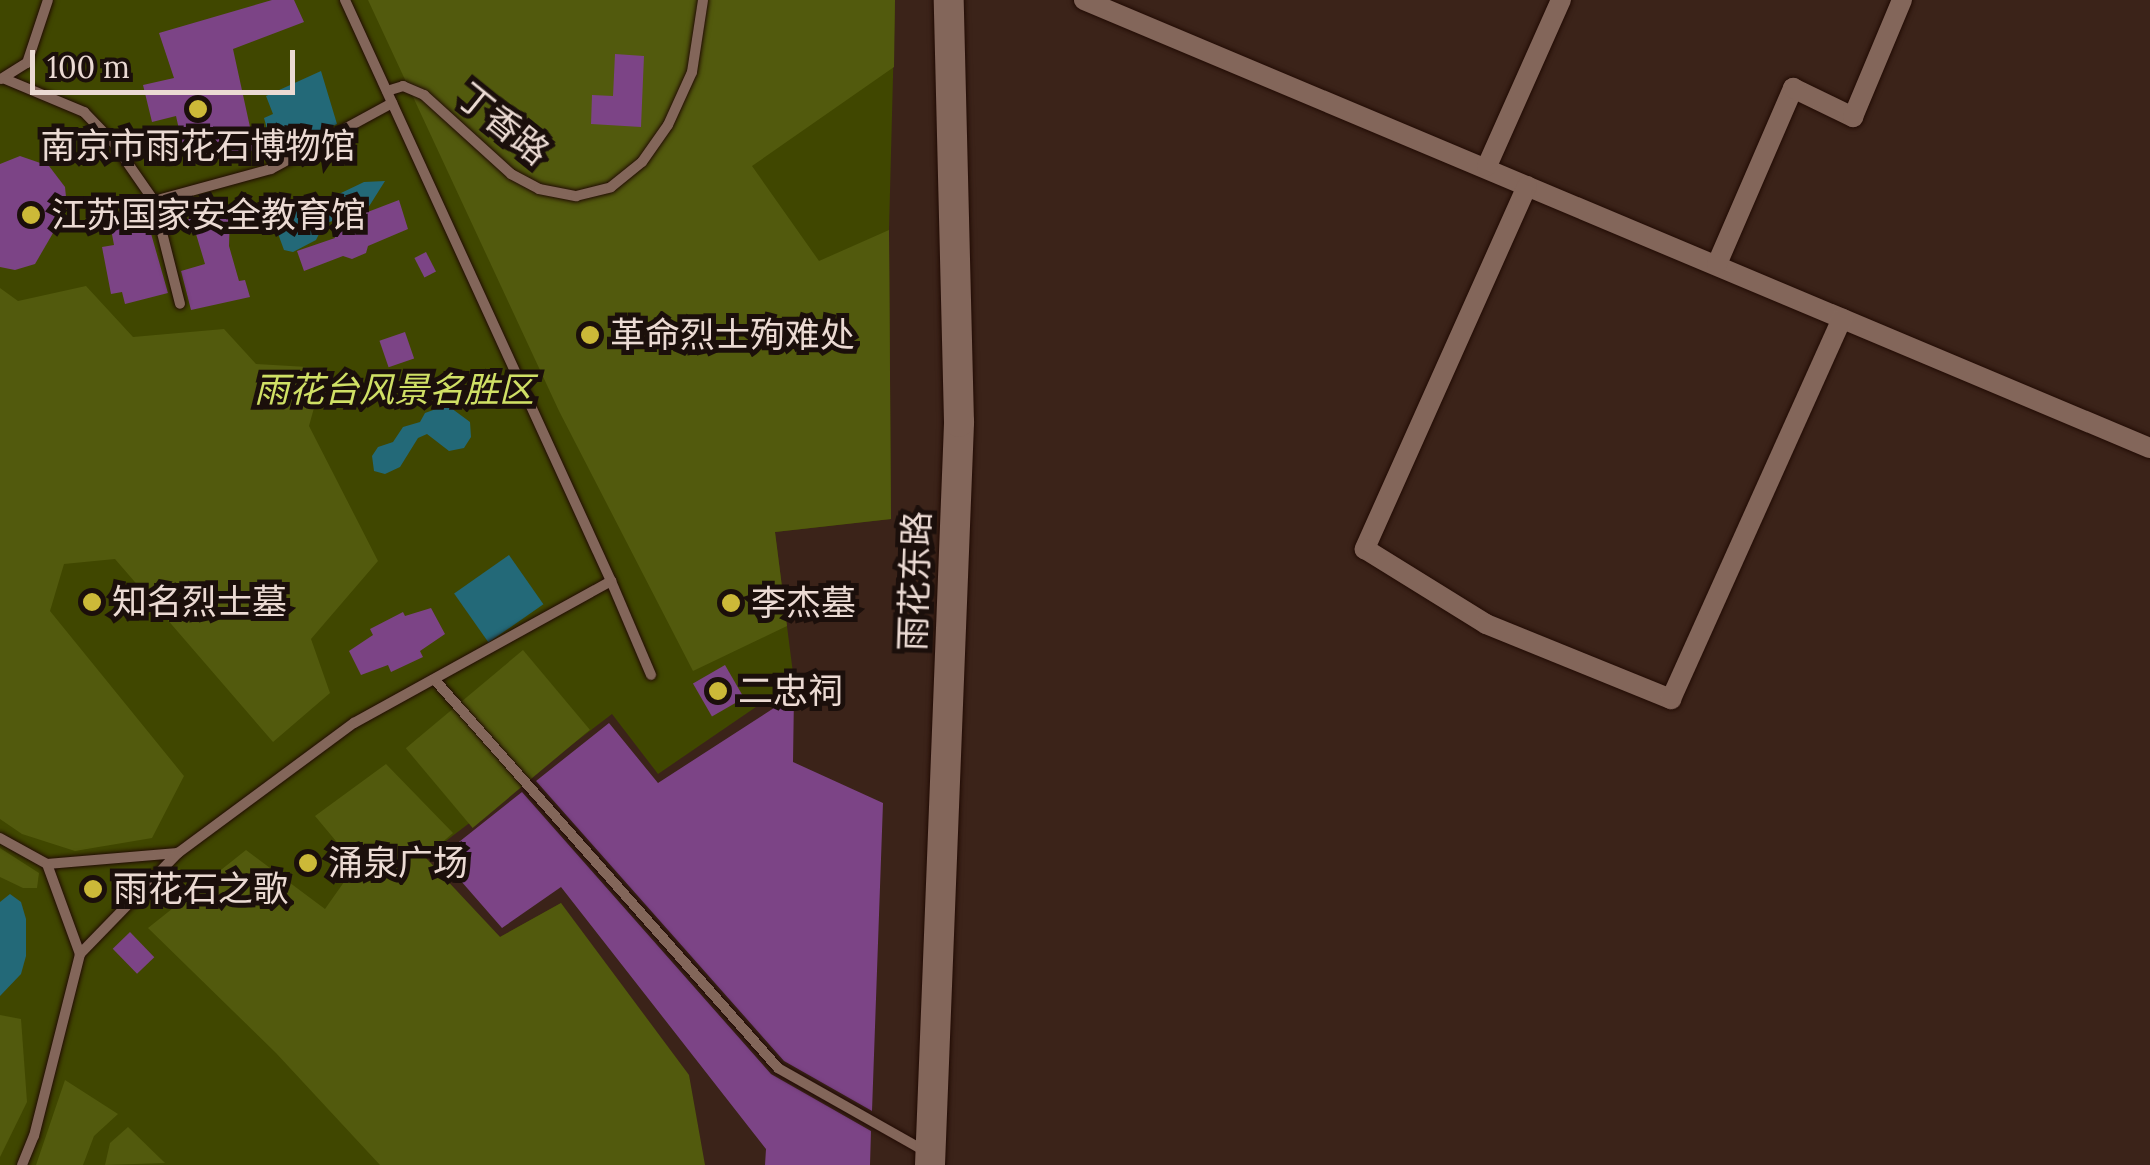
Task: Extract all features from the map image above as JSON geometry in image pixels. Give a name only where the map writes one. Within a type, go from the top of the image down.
[{"type":"main road","name":"雨花东路","points":[[930,1159],[958,422],[949,0]]},
{"type":"street","points":[[1084,0],[1487,166],[2150,448]]},
{"type":"street","points":[[1487,166],[1561,0]]},
{"type":"street","points":[[1718,264],[1793,88],[1854,117],[1902,0]]},
{"type":"street","points":[[1528,186],[1365,548],[1486,624],[1671,699],[1842,319]]},
{"type":"lane","points":[[2,79],[27,63],[48,0]]},
{"type":"lane","points":[[345,0],[651,676]]},
{"type":"lane","name":"丁香路","points":[[387,90],[403,86],[424,95],[511,174],[539,189],[576,196],[611,187],[642,162],[668,125],[692,72],[703,0]]},
{"type":"lane","points":[[2,79],[84,112],[113,142],[154,201],[180,304]]},
{"type":"lane","points":[[154,201],[271,169],[392,103]]},
{"type":"lane","points":[[22,1165],[34,1136],[80,954],[178,854],[354,723],[611,582]]},
{"type":"lane","points":[[434,679],[778,1068],[930,1159]]},
{"type":"lane","points":[[0,838],[46,864],[178,854]]},
{"type":"lane","points":[[46,864],[80,954]]},
{"type":"green space","name":"雨花台风景名胜区","points":[[0,0],[895,0],[889,230],[891,519],[775,532],[794,681],[658,774],[612,714],[425,857],[500,937],[561,903],[704,1165],[0,1165]]},
{"type":"green space","points":[[368,0],[895,0],[894,67],[752,166],[819,261],[889,230],[891,519],[775,532],[787,626],[693,671],[559,411]]},
{"type":"green space","points":[[86,286],[133,337],[224,329],[256,364],[325,368],[309,426],[378,561],[311,639],[330,693],[273,742],[115,559],[64,564],[50,611],[184,776],[152,838],[75,851],[22,834],[0,819],[0,288],[18,301]]},
{"type":"green space","points":[[523,650],[590,730],[473,828],[406,748]]},
{"type":"green space","points":[[386,764],[453,833],[425,857],[500,937],[561,903],[689,1075],[705,1165],[380,1165],[276,1053],[148,928],[246,850],[325,909],[356,865],[315,816]]},
{"type":"green space","points":[[0,848],[39,873],[37,888],[23,888],[0,877]]},
{"type":"green space","points":[[0,1015],[21,1019],[27,1102],[0,1157]]},
{"type":"green space","points":[[65,1080],[118,1114],[94,1136],[83,1165],[36,1165]]},
{"type":"green space","points":[[128,1127],[165,1163],[105,1165],[110,1143]]},
{"type":"water","points":[[321,71],[337,124],[281,151],[272,147],[264,118],[273,114],[266,96]]},
{"type":"water","points":[[385,181],[368,208],[324,224],[316,240],[293,252],[284,250],[277,231],[281,219],[301,201],[318,204],[364,182]]},
{"type":"water","points":[[447,405],[470,422],[471,437],[464,448],[449,451],[427,434],[418,438],[400,467],[385,474],[374,471],[372,456],[378,447],[393,442],[403,427],[420,422],[425,413]]},
{"type":"water","points":[[509,555],[543,604],[489,643],[454,593]]},
{"type":"water","points":[[10,894],[21,902],[26,919],[26,956],[21,974],[0,996],[0,902]]},
{"type":"building","points":[[272,0],[294,0],[304,22],[233,49],[255,150],[187,165],[176,116],[152,122],[143,85],[174,78],[159,33]]},
{"type":"building","points":[[615,54],[644,56],[641,127],[591,124],[592,95],[613,96]]},
{"type":"building","name":"江苏国家安全教育馆","points":[[20,156],[49,166],[65,187],[66,197],[60,221],[35,264],[15,270],[0,267],[0,164]]},
{"type":"building","points":[[399,200],[408,229],[368,246],[366,253],[352,259],[343,256],[304,271],[297,251],[335,238],[331,226]]},
{"type":"building","points":[[220,203],[224,213],[230,213],[229,246],[239,281],[245,280],[250,297],[191,310],[181,271],[205,264],[196,234],[186,231],[191,207]]},
{"type":"building","points":[[111,229],[150,230],[168,293],[125,304],[122,292],[111,294],[102,247],[114,245]]},
{"type":"building","points":[[426,252],[436,272],[424,278],[414,258]]},
{"type":"building","points":[[405,332],[414,358],[389,367],[379,341]]},
{"type":"building","points":[[431,608],[445,634],[420,651],[423,657],[391,672],[388,665],[361,675],[349,651],[373,635],[370,629],[403,612],[405,616]]},
{"type":"building","name":"二忠祠","points":[[725,665],[744,698],[712,716],[693,684]]},
{"type":"building","points":[[794,695],[793,762],[883,803],[872,1111],[784,1061],[536,781],[609,723],[658,783]]},
{"type":"building","points":[[522,792],[771,1074],[871,1131],[870,1165],[765,1165],[766,1149],[561,887],[502,928],[440,857]]},
{"type":"building","points":[[130,932],[154,957],[137,974],[113,949]]},
{"type":"place","name":"南京市雨花石博物馆","points":[[198,109]]},
{"type":"place","name":"江苏国家安全教育馆","points":[[31,215]]},
{"type":"place","name":"革命烈士殉难处","points":[[590,335]]},
{"type":"place","name":"知名烈士墓","points":[[92,602]]},
{"type":"place","name":"李杰墓","points":[[731,603]]},
{"type":"place","name":"二忠祠","points":[[718,691]]},
{"type":"place","name":"涌泉广场","points":[[308,863]]},
{"type":"place","name":"雨花石之歌","points":[[93,889]]}]
